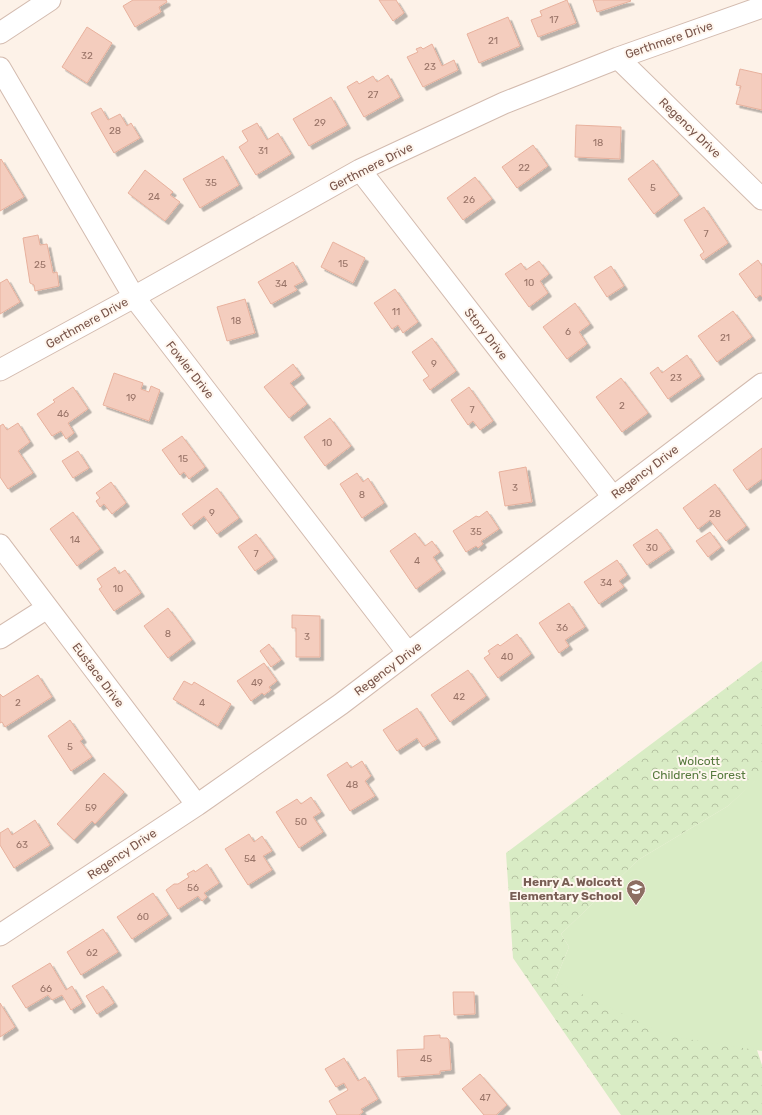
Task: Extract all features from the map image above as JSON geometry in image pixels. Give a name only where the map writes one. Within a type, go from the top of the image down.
[{"type":"street","points":[[0,33],[50,0]]},
{"type":"street","name":"Gerthmere Drive","points":[[0,370],[134,297],[360,170],[504,103],[618,58],[762,7]]},
{"type":"street","name":"Regency Drive","points":[[618,58],[762,199]]},
{"type":"street","name":"Fowler Drive","points":[[0,68],[134,297],[408,653]]},
{"type":"street","name":"Story Drive","points":[[360,170],[613,497]]},
{"type":"street","name":"Regency Drive","points":[[0,935],[196,805],[342,704],[762,384]]},
{"type":"street","name":"Eustace Drive","points":[[0,545],[196,805]]},
{"type":"street","points":[[0,638],[47,608]]},
{"type":"green space","name":"Wolcott Children's Forest","points":[[762,661],[762,775],[728,806],[638,860],[561,934],[569,947],[555,981],[757,1050],[762,1065],[762,1115],[621,1115],[513,958],[506,853]]},
{"type":"green space","points":[[762,774],[762,1051],[668,1036],[555,981],[569,947],[561,934],[638,860],[728,806]]},
{"type":"building","points":[[133,0],[166,0],[167,2],[159,7],[161,12],[135,27],[123,6]]},
{"type":"building","points":[[379,0],[396,0],[404,13],[393,21]]},
{"type":"building","points":[[567,0],[576,23],[538,37],[531,20],[542,16],[540,11]]},
{"type":"building","points":[[593,0],[630,0],[631,1],[597,12]]},
{"type":"building","points":[[508,17],[520,46],[479,63],[467,34]]},
{"type":"building","points":[[87,27],[112,43],[87,83],[62,67]]},
{"type":"building","points":[[432,44],[442,66],[454,60],[458,70],[423,87],[407,57],[418,52],[416,49],[421,47],[423,49]]},
{"type":"building","points":[[740,69],[762,74],[762,110],[736,104],[741,86],[736,85]]},
{"type":"building","points":[[388,75],[400,97],[364,117],[347,87],[357,81],[359,84],[373,76],[377,82]]},
{"type":"building","points":[[331,97],[347,125],[309,146],[293,119]]},
{"type":"building","points":[[101,108],[108,120],[120,114],[127,126],[131,123],[140,138],[114,153],[91,113]]},
{"type":"building","points":[[257,123],[267,140],[278,133],[291,154],[256,175],[239,147],[248,141],[242,131]]},
{"type":"building","points":[[576,125],[621,127],[620,159],[575,157]]},
{"type":"building","points":[[533,145],[548,166],[517,188],[502,167]]},
{"type":"building","points":[[223,156],[239,185],[200,208],[183,179]]},
{"type":"building","points":[[1,159],[24,197],[0,211],[0,160]]},
{"type":"building","points":[[653,160],[679,195],[654,214],[628,179]]},
{"type":"building","points":[[145,170],[173,192],[170,195],[180,202],[165,221],[128,193]]},
{"type":"building","points":[[475,177],[492,199],[463,220],[447,198]]},
{"type":"building","points":[[704,207],[728,243],[703,260],[700,255],[704,252],[684,220]]},
{"type":"building","points":[[38,235],[40,245],[47,244],[53,273],[57,272],[59,286],[35,291],[34,285],[30,283],[23,238]]},
{"type":"building","points":[[333,242],[365,258],[353,283],[321,267]]},
{"type":"building","points":[[758,260],[762,266],[762,297],[760,295],[756,298],[739,274]]},
{"type":"building","points":[[539,261],[549,274],[540,281],[548,293],[529,307],[505,274],[521,263],[526,270]]},
{"type":"building","points":[[293,262],[304,281],[294,286],[297,290],[271,304],[258,282]]},
{"type":"building","points":[[611,266],[624,286],[607,297],[594,277]]},
{"type":"building","points":[[7,279],[20,302],[0,314],[0,283]]},
{"type":"building","points":[[395,289],[418,322],[403,333],[398,325],[392,329],[374,303]]},
{"type":"building","points":[[245,299],[255,333],[227,341],[217,307]]},
{"type":"building","points":[[575,303],[590,324],[579,332],[587,344],[567,359],[543,327]]},
{"type":"building","points":[[733,311],[752,337],[717,362],[698,336]]},
{"type":"building","points":[[432,338],[456,371],[430,390],[423,380],[429,376],[412,352]]},
{"type":"building","points":[[687,355],[701,376],[668,399],[650,373],[658,367],[662,373]]},
{"type":"building","points":[[293,364],[301,375],[290,383],[307,404],[289,418],[264,387]]},
{"type":"building","points":[[114,373],[143,383],[141,389],[149,392],[151,386],[160,390],[149,421],[103,405]]},
{"type":"building","points":[[621,378],[648,413],[622,432],[596,397]]},
{"type":"building","points":[[73,387],[88,409],[68,423],[74,433],[66,439],[61,431],[52,436],[37,414],[55,402],[53,400]]},
{"type":"building","points":[[469,387],[493,421],[480,430],[473,421],[468,425],[451,400]]},
{"type":"building","points":[[330,418],[351,446],[325,466],[304,437]]},
{"type":"building","points":[[18,423],[30,442],[18,451],[33,473],[8,489],[0,477],[0,426],[3,424],[7,430]]},
{"type":"building","points":[[182,436],[205,467],[189,479],[184,472],[180,475],[162,450]]},
{"type":"building","points":[[762,448],[762,479],[747,490],[733,470]]},
{"type":"building","points":[[78,451],[89,468],[73,478],[62,461]]},
{"type":"building","points":[[526,467],[532,502],[505,506],[499,472]]},
{"type":"building","points":[[357,473],[363,482],[368,478],[384,503],[362,518],[340,484]]},
{"type":"building","points":[[111,482],[126,503],[112,514],[104,504],[100,507],[96,501],[100,498],[96,493]]},
{"type":"building","points":[[715,484],[746,526],[726,541],[710,520],[698,529],[683,508]]},
{"type":"building","points":[[217,488],[239,518],[217,534],[204,516],[191,526],[182,514]]},
{"type":"building","points":[[487,511],[499,529],[481,541],[483,544],[478,548],[476,546],[466,552],[453,531],[476,516],[479,517]]},
{"type":"building","points":[[73,512],[100,549],[77,566],[50,529]]},
{"type":"building","points":[[657,529],[671,549],[647,565],[633,545]]},
{"type":"building","points":[[710,532],[721,547],[708,557],[696,541]]},
{"type":"building","points":[[415,533],[425,546],[432,541],[440,552],[433,557],[442,570],[416,589],[390,551]]},
{"type":"building","points":[[256,534],[274,558],[255,571],[238,547]]},
{"type":"building","points":[[617,560],[627,575],[619,581],[624,587],[599,604],[584,582]]},
{"type":"building","points":[[115,567],[119,574],[125,570],[141,593],[114,611],[99,589],[102,587],[97,579]]},
{"type":"building","points":[[569,603],[585,627],[565,640],[569,646],[559,653],[539,623]]},
{"type":"building","points":[[168,608],[192,640],[168,658],[144,626]]},
{"type":"building","points":[[292,615],[320,616],[320,657],[296,657],[296,628],[292,628]]},
{"type":"building","points":[[517,634],[531,654],[498,678],[484,658],[490,654],[488,651],[498,644],[500,646]]},
{"type":"building","points":[[269,644],[281,660],[271,667],[260,651]]},
{"type":"building","points":[[264,663],[277,681],[269,687],[271,690],[264,695],[262,693],[251,701],[237,681]]},
{"type":"building","points":[[468,670],[486,696],[450,722],[431,695]]},
{"type":"building","points":[[38,675],[52,697],[5,727],[2,722],[0,723],[0,694],[3,697]]},
{"type":"building","points":[[184,681],[192,685],[194,682],[231,704],[218,726],[173,699]]},
{"type":"building","points":[[417,708],[437,739],[423,747],[417,738],[397,751],[383,730]]},
{"type":"building","points":[[70,720],[83,739],[80,741],[92,757],[71,771],[48,736]]},
{"type":"building","points":[[362,761],[371,776],[365,781],[375,796],[350,811],[327,775],[347,762],[351,768]]},
{"type":"building","points":[[104,773],[124,792],[95,824],[92,821],[74,840],[57,824]]},
{"type":"building","points":[[311,797],[321,812],[313,817],[323,832],[299,848],[276,812],[297,799],[301,804]]},
{"type":"building","points":[[35,820],[50,845],[14,868],[0,845],[0,833],[8,828],[12,835]]},
{"type":"building","points":[[249,834],[254,842],[262,836],[272,851],[263,856],[272,870],[248,885],[225,849]]},
{"type":"building","points":[[207,864],[219,883],[204,893],[207,897],[202,901],[198,896],[178,909],[166,890],[174,884],[178,884],[189,877],[187,874],[194,870],[195,872]]},
{"type":"building","points":[[153,893],[168,915],[132,939],[117,917]]},
{"type":"building","points":[[103,929],[118,952],[81,975],[67,952]]},
{"type":"building","points":[[50,963],[66,990],[72,986],[82,1003],[71,1010],[62,995],[52,1000],[48,995],[26,1008],[12,986]]},
{"type":"building","points":[[103,986],[114,1003],[97,1014],[86,996]]},
{"type":"building","points":[[453,992],[474,992],[475,1014],[454,1015]]},
{"type":"building","points":[[0,1003],[15,1027],[0,1037]]},
{"type":"building","points":[[440,1035],[440,1038],[447,1038],[449,1040],[451,1070],[440,1071],[440,1074],[398,1077],[397,1050],[424,1049],[424,1036]]},
{"type":"building","points":[[344,1058],[358,1081],[365,1077],[378,1099],[361,1109],[363,1112],[359,1115],[337,1115],[329,1101],[348,1090],[344,1083],[336,1087],[325,1069]]},
{"type":"building","points":[[480,1074],[507,1105],[496,1115],[484,1115],[462,1089]]},
{"type":"place","name":"Henry A. Wolcott Elementary School","points":[[636,906]]}]
